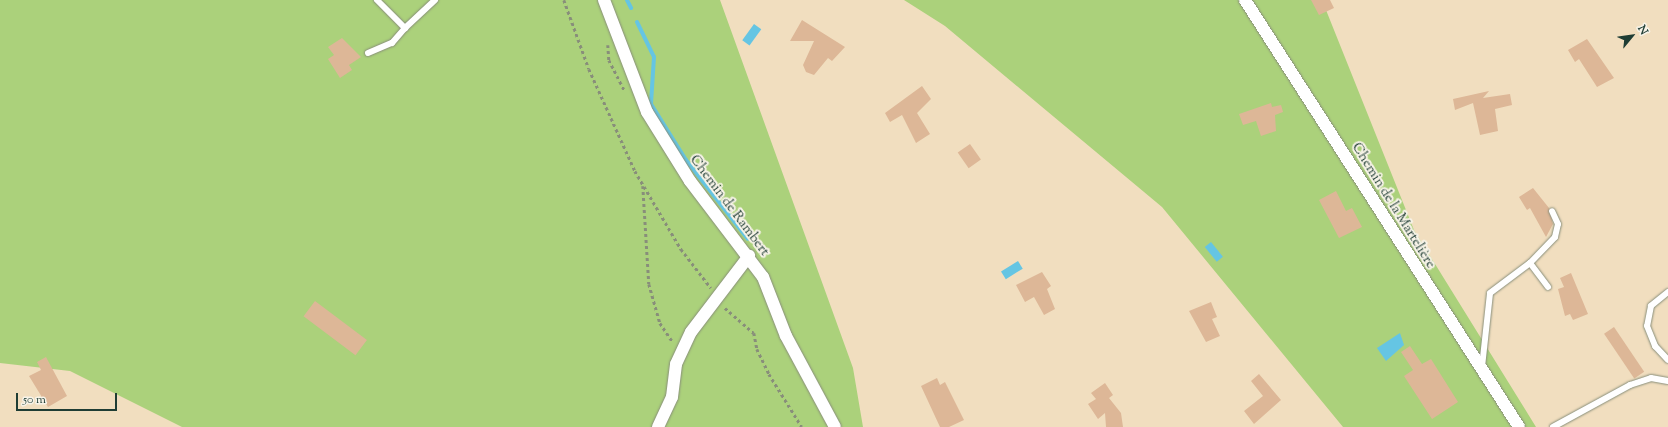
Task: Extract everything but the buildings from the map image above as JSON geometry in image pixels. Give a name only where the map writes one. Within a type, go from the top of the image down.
[{"type":"street","name":"Chemin de Rambert","points":[[604,0],[647,112],[690,181],[749,256],[763,277],[804,375],[835,427]]},
{"type":"street","name":"Chemin de la Martelière","points":[[1245,0],[1519,427]]},
{"type":"street","points":[[658,427],[672,397],[681,353],[716,295],[749,256]]},
{"type":"lane","points":[[377,0],[405,28]]},
{"type":"lane","points":[[368,53],[392,42],[435,0]]},
{"type":"lane","points":[[1482,370],[1490,293],[1530,263],[1555,237],[1558,224],[1552,211]]},
{"type":"lane","points":[[1530,263],[1548,286]]},
{"type":"lane","points":[[1668,292],[1652,306],[1647,326],[1655,346],[1668,360]]},
{"type":"lane","points":[[1553,427],[1630,385],[1651,378],[1668,380]]},
{"type":"path","points":[[564,0],[589,69],[643,186],[682,249],[716,295],[723,307],[754,333],[757,349],[769,374],[802,427]]},
{"type":"path","points":[[643,186],[649,284],[660,323],[681,353]]},
{"type":"green space","points":[[0,0],[720,0],[853,368],[863,427],[182,427],[70,371],[0,363]]},
{"type":"green space","points":[[904,0],[1322,0],[1414,230],[1536,427],[1343,427],[1162,207],[945,26]]},
{"type":"water","points":[[754,24],[761,29],[750,45],[742,40]]},
{"type":"water","points":[[1211,242],[1223,257],[1217,262],[1205,247]]},
{"type":"water","points":[[1018,261],[1023,269],[1006,279],[1001,272]]},
{"type":"water","points":[[1400,333],[1404,345],[1386,361],[1377,348]]},
{"type":"waterway","points":[[627,0],[631,8]]},
{"type":"waterway","points":[[637,22],[654,57],[651,104],[686,160],[748,239]]}]
